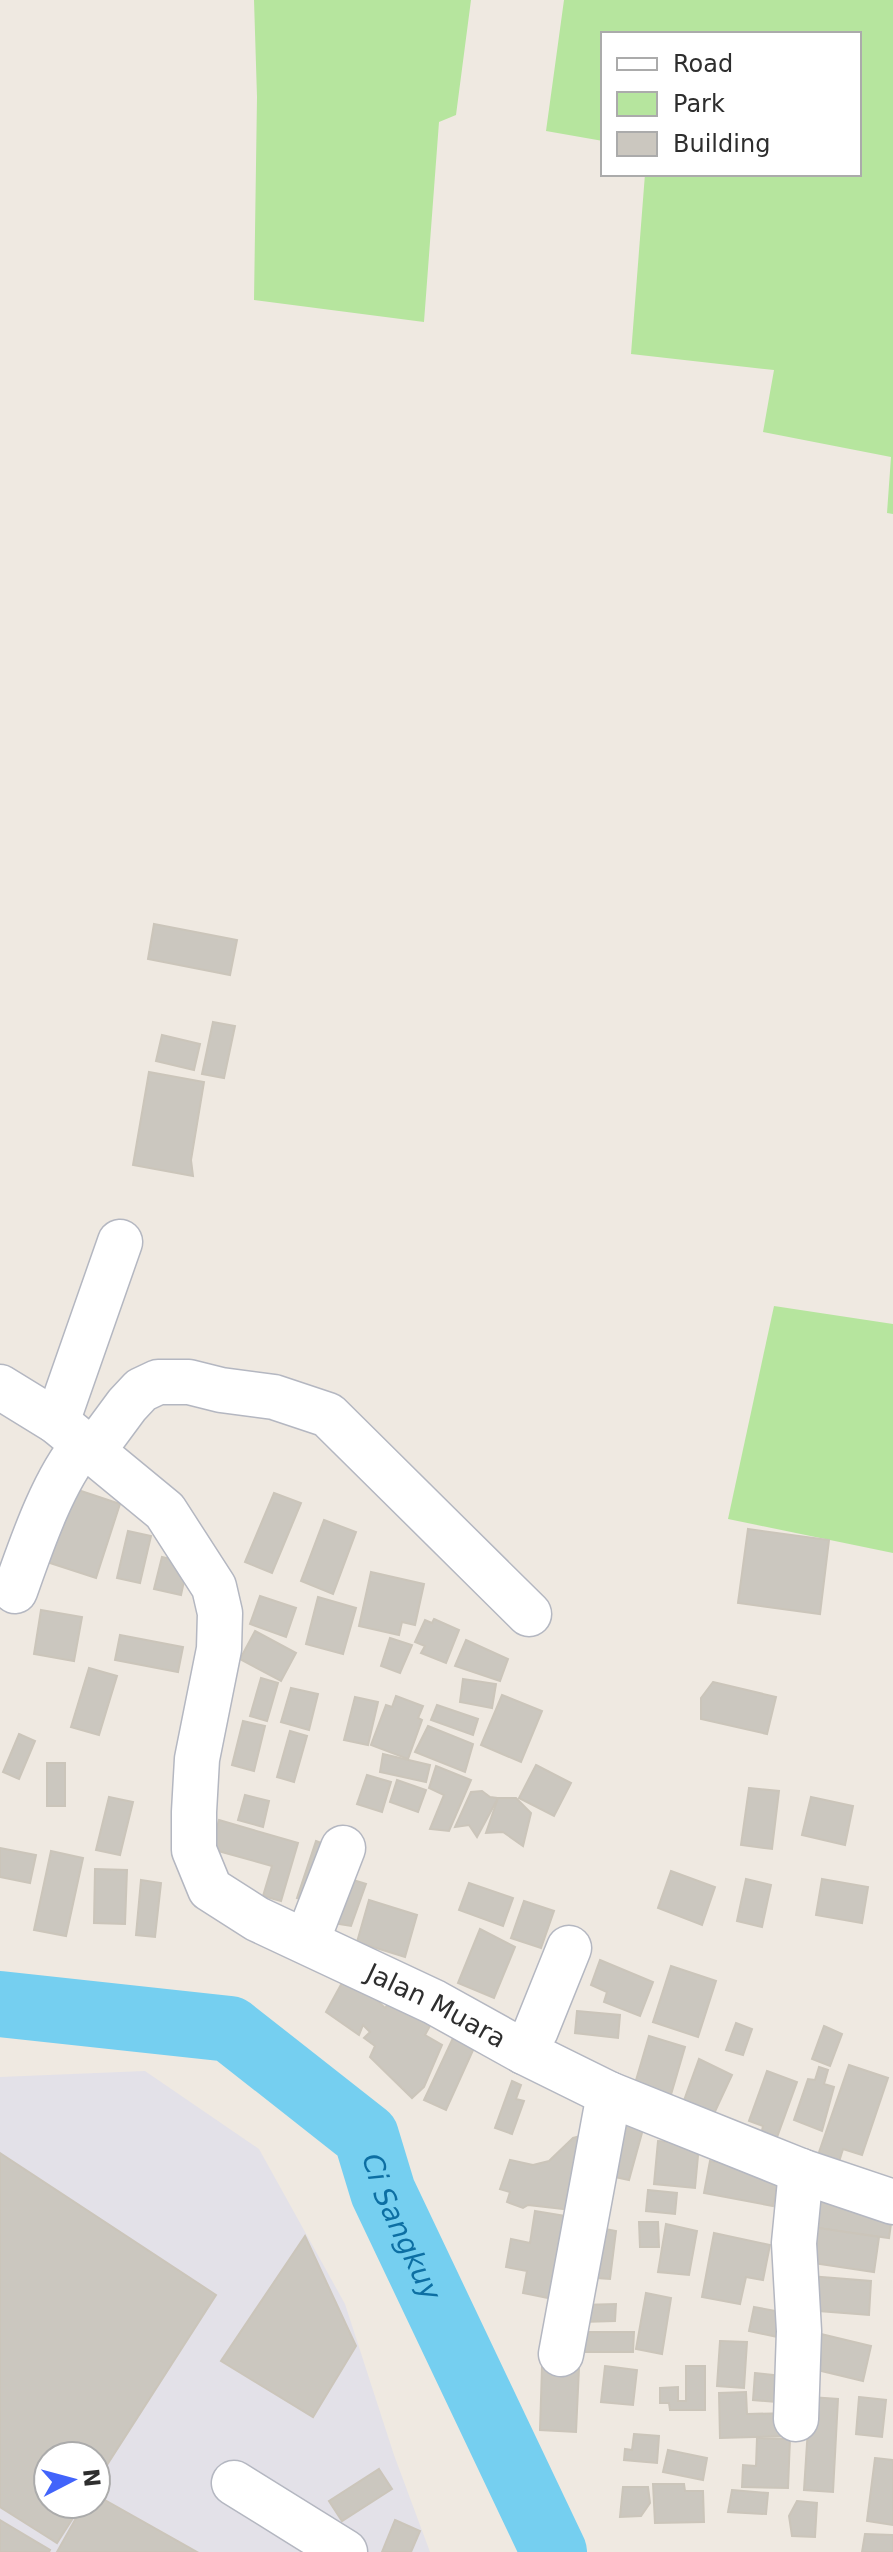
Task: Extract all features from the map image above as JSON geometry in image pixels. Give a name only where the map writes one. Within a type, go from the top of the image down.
[{"type":"street","points":[[15,1591],[29,1550],[78,1439],[120,1242]]},
{"type":"street","points":[[78,1439],[141,1390],[158,1382],[189,1382],[274,1397],[328,1415],[529,1614]]},
{"type":"street","name":"Jalan Muara","points":[[0,1387],[78,1439],[165,1511],[214,1587],[220,1613],[219,1649],[197,1759],[194,1850],[210,1889],[257,1919],[434,2002],[609,2094],[801,2171],[893,2202]]},
{"type":"street","points":[[307,1941],[343,1848]]},
{"type":"street","points":[[524,2052],[569,1948]]},
{"type":"street","points":[[561,2354],[609,2094]]},
{"type":"street","points":[[796,2419],[799,2331],[794,2243],[801,2171]]},
{"type":"street","points":[[234,2483],[345,2552]]},
{"type":"shaded area","points":[[145,2071],[259,2149],[345,2304],[394,2455],[430,2552],[0,2552],[0,2077]]},
{"type":"green space","points":[[254,0],[471,0],[456,115],[439,122],[424,322],[254,300],[257,97]]},
{"type":"green space","points":[[564,0],[893,0],[893,514],[887,513],[891,457],[763,432],[774,370],[631,354],[645,176],[861,176],[861,32],[601,32],[601,141],[546,131]]},
{"type":"green space","points":[[774,1306],[893,1324],[893,1553],[728,1519]]},
{"type":"building","points":[[154,924],[237,940],[230,975],[148,959]]},
{"type":"building","points":[[213,1022],[235,1026],[224,1078],[202,1074]]},
{"type":"building","points":[[162,1035],[200,1044],[194,1070],[156,1061]]},
{"type":"building","points":[[149,1072],[204,1082],[191,1160],[193,1176],[133,1165]]},
{"type":"building","points":[[66,1486],[120,1504],[96,1578],[41,1560]]},
{"type":"building","points":[[274,1493],[301,1503],[272,1573],[245,1562]]},
{"type":"building","points":[[324,1520],[356,1532],[333,1594],[301,1581]]},
{"type":"building","points":[[748,1529],[829,1540],[820,1614],[738,1603]]},
{"type":"building","points":[[128,1531],[151,1536],[140,1583],[117,1578]]},
{"type":"building","points":[[162,1557],[188,1563],[181,1595],[154,1589]]},
{"type":"building","points":[[371,1572],[424,1584],[415,1625],[402,1622],[399,1635],[359,1626]]},
{"type":"building","points":[[260,1596],[296,1608],[286,1637],[250,1624]]},
{"type":"building","points":[[318,1597],[356,1608],[343,1654],[306,1644]]},
{"type":"building","points":[[41,1610],[82,1617],[74,1661],[34,1654]]},
{"type":"building","points":[[434,1619],[459,1630],[446,1663],[421,1653],[425,1646],[415,1642],[425,1620],[432,1623]]},
{"type":"building","points":[[255,1631],[296,1653],[281,1681],[240,1659]]},
{"type":"building","points":[[120,1635],[183,1647],[178,1672],[115,1660]]},
{"type":"building","points":[[390,1638],[412,1645],[400,1673],[381,1666]]},
{"type":"building","points":[[466,1640],[508,1659],[500,1681],[455,1666]]},
{"type":"building","points":[[89,1668],[117,1676],[99,1735],[71,1727]]},
{"type":"building","points":[[261,1678],[278,1683],[267,1721],[250,1716]]},
{"type":"building","points":[[463,1679],[496,1684],[492,1708],[460,1702]]},
{"type":"building","points":[[713,1682],[776,1697],[767,1734],[701,1719],[701,1698]]},
{"type":"building","points":[[291,1688],[318,1694],[309,1730],[281,1722]]},
{"type":"building","points":[[502,1695],[542,1711],[521,1762],[481,1745]]},
{"type":"building","points":[[396,1696],[423,1706],[418,1718],[422,1720],[408,1759],[371,1745],[386,1705],[392,1707]]},
{"type":"building","points":[[355,1697],[378,1702],[368,1745],[344,1740]]},
{"type":"building","points":[[437,1705],[478,1719],[473,1735],[431,1720]]},
{"type":"building","points":[[243,1721],[265,1726],[254,1771],[232,1765]]},
{"type":"building","points":[[428,1726],[473,1744],[465,1772],[415,1752]]},
{"type":"building","points":[[290,1731],[307,1736],[294,1782],[277,1777]]},
{"type":"building","points":[[19,1734],[35,1741],[19,1779],[3,1772]]},
{"type":"building","points":[[383,1754],[430,1765],[426,1782],[380,1772]]},
{"type":"building","points":[[47,1763],[65,1763],[65,1806],[47,1806]]},
{"type":"building","points":[[536,1765],[571,1783],[554,1816],[519,1798]]},
{"type":"building","points":[[436,1766],[471,1780],[449,1831],[430,1829],[444,1795],[429,1788]]},
{"type":"building","points":[[367,1775],[391,1782],[382,1812],[357,1804]]},
{"type":"building","points":[[397,1780],[426,1790],[418,1812],[390,1802]]},
{"type":"building","points":[[749,1788],[779,1791],[772,1849],[741,1845]]},
{"type":"building","points":[[482,1791],[498,1798],[477,1837],[469,1825],[455,1827],[471,1792]]},
{"type":"building","points":[[245,1795],[269,1801],[263,1827],[238,1820]]},
{"type":"building","points":[[109,1797],[133,1802],[120,1855],[96,1850]]},
{"type":"building","points":[[811,1797],[853,1806],[845,1845],[802,1835]]},
{"type":"building","points":[[498,1798],[516,1798],[531,1813],[523,1846],[503,1832],[486,1833]]},
{"type":"building","points":[[219,1820],[298,1843],[281,1901],[263,1896],[272,1866],[211,1849]]},
{"type":"building","points":[[316,1841],[332,1847],[313,1903],[297,1898]]},
{"type":"building","points":[[0,1848],[36,1855],[30,1883],[0,1877]]},
{"type":"building","points":[[51,1851],[83,1858],[66,1936],[34,1930]]},
{"type":"building","points":[[95,1869],[127,1870],[125,1924],[94,1923]]},
{"type":"building","points":[[671,1871],[715,1887],[702,1925],[658,1908]]},
{"type":"building","points":[[337,1875],[366,1884],[351,1926],[320,1921]]},
{"type":"building","points":[[746,1879],[771,1885],[762,1927],[737,1921]]},
{"type":"building","points":[[822,1879],[868,1887],[862,1923],[816,1915]]},
{"type":"building","points":[[141,1880],[161,1883],[155,1937],[136,1935]]},
{"type":"building","points":[[469,1883],[513,1898],[503,1926],[459,1910]]},
{"type":"building","points":[[369,1900],[417,1915],[405,1957],[357,1942]]},
{"type":"building","points":[[524,1901],[554,1911],[541,1948],[511,1938]]},
{"type":"building","points":[[480,1929],[515,1947],[494,1998],[458,1983]]},
{"type":"building","points":[[600,1960],[653,1982],[640,2016],[604,2002],[607,1992],[591,1985]]},
{"type":"building","points":[[671,1966],[716,1981],[698,2037],[653,2022]]},
{"type":"building","points":[[348,1972],[385,2008],[390,2001],[431,2024],[425,2035],[442,2045],[424,2087],[412,2098],[370,2057],[375,2046],[364,2038],[370,2032],[363,2025],[359,2035],[326,2012]]},
{"type":"building","points":[[577,2011],[620,2015],[618,2038],[575,2033]]},
{"type":"building","points":[[736,2023],[752,2029],[743,2055],[726,2050]]},
{"type":"building","points":[[824,2026],[842,2034],[830,2066],[812,2059]]},
{"type":"building","points":[[649,2036],[685,2047],[670,2098],[634,2087]]},
{"type":"building","points":[[453,2038],[474,2048],[446,2110],[424,2100]]},
{"type":"building","points":[[699,2059],[732,2075],[712,2118],[682,2106]]},
{"type":"building","points":[[849,2065],[888,2078],[862,2155],[843,2149],[838,2165],[817,2158]]},
{"type":"building","points":[[819,2067],[828,2070],[824,2084],[834,2087],[822,2131],[794,2120],[808,2079],[815,2080]]},
{"type":"building","points":[[767,2071],[797,2082],[776,2140],[761,2135],[763,2126],[749,2121]]},
{"type":"building","points":[[512,2081],[521,2085],[516,2099],[524,2101],[512,2134],[495,2128]]},
{"type":"building","points":[[617,2113],[645,2122],[629,2180],[601,2174]]},
{"type":"building","points":[[596,2132],[580,2211],[528,2205],[523,2208],[507,2202],[510,2192],[500,2189],[510,2160],[533,2165],[549,2161],[573,2138]]},
{"type":"building","points":[[658,2141],[699,2145],[695,2188],[654,2184]]},
{"type":"building","points":[[0,2153],[216,2295],[112,2457],[112,2440],[32,2440],[32,2520],[72,2520],[57,2543],[0,2507]]},
{"type":"building","points":[[710,2161],[780,2174],[773,2206],[704,2193]]},
{"type":"building","points":[[648,2190],[677,2193],[675,2214],[646,2211]]},
{"type":"building","points":[[807,2197],[893,2210],[889,2238],[803,2226]]},
{"type":"building","points":[[535,2211],[578,2218],[563,2301],[523,2293],[527,2271],[506,2267],[511,2239],[530,2243]]},
{"type":"building","points":[[639,2222],[658,2222],[659,2247],[640,2247]]},
{"type":"building","points":[[666,2224],[697,2231],[689,2275],[658,2272]]},
{"type":"building","points":[[590,2226],[616,2231],[610,2279],[582,2277]]},
{"type":"building","points":[[812,2227],[879,2237],[874,2272],[806,2262]]},
{"type":"building","points":[[714,2233],[770,2245],[763,2280],[746,2277],[740,2304],[702,2297]]},
{"type":"building","points":[[305,2236],[356,2346],[313,2417],[221,2361]]},
{"type":"building","points":[[809,2276],[871,2281],[869,2315],[806,2310]]},
{"type":"building","points":[[646,2293],[671,2298],[662,2354],[636,2349]]},
{"type":"building","points":[[616,2304],[615,2321],[581,2322],[581,2305]]},
{"type":"building","points":[[754,2307],[792,2314],[787,2339],[749,2331]]},
{"type":"building","points":[[578,2332],[634,2332],[633,2352],[578,2352]]},
{"type":"building","points":[[821,2334],[871,2346],[863,2381],[813,2369]]},
{"type":"building","points":[[720,2341],[747,2342],[744,2388],[717,2386]]},
{"type":"building","points":[[605,2366],[637,2370],[633,2405],[601,2402]]},
{"type":"building","points":[[686,2366],[705,2366],[705,2410],[670,2410],[669,2403],[660,2403],[660,2388],[678,2387],[678,2401],[686,2401]]},
{"type":"building","points":[[542,2367],[579,2368],[576,2432],[540,2430]]},
{"type":"building","points":[[755,2373],[791,2377],[788,2403],[753,2400]]},
{"type":"building","points":[[746,2392],[747,2414],[791,2413],[792,2436],[720,2438],[719,2393]]},
{"type":"building","points":[[810,2397],[838,2399],[833,2492],[804,2490]]},
{"type":"building","points":[[859,2397],[886,2400],[882,2437],[856,2434]]},
{"type":"building","points":[[634,2434],[659,2436],[657,2463],[624,2460],[625,2449],[632,2450]]},
{"type":"building","points":[[757,2438],[790,2439],[788,2488],[742,2487],[743,2465],[756,2466]]},
{"type":"building","points":[[668,2450],[707,2458],[703,2480],[663,2472]]},
{"type":"building","points":[[875,2458],[893,2460],[893,2525],[867,2521]]},
{"type":"building","points":[[379,2469],[392,2489],[342,2521],[329,2501]]},
{"type":"building","points":[[653,2484],[684,2484],[685,2491],[703,2491],[704,2522],[655,2523]]},
{"type":"building","points":[[623,2487],[648,2487],[650,2503],[641,2516],[620,2517]]},
{"type":"building","points":[[732,2490],[768,2493],[766,2514],[728,2512]]},
{"type":"building","points":[[797,2501],[817,2503],[815,2537],[792,2536],[789,2516]]},
{"type":"building","points":[[112,2504],[197,2552],[57,2552],[75,2520],[112,2520]]},
{"type":"building","points":[[0,2520],[50,2550],[49,2552],[0,2552]]},
{"type":"building","points":[[395,2520],[420,2531],[411,2552],[382,2552]]},
{"type":"building","points":[[865,2534],[893,2535],[893,2552],[862,2552]]},
{"type":"waterway","name":"Ci Sangkuy","points":[[0,2004],[230,2029],[366,2136],[383,2192],[554,2552]]}]
